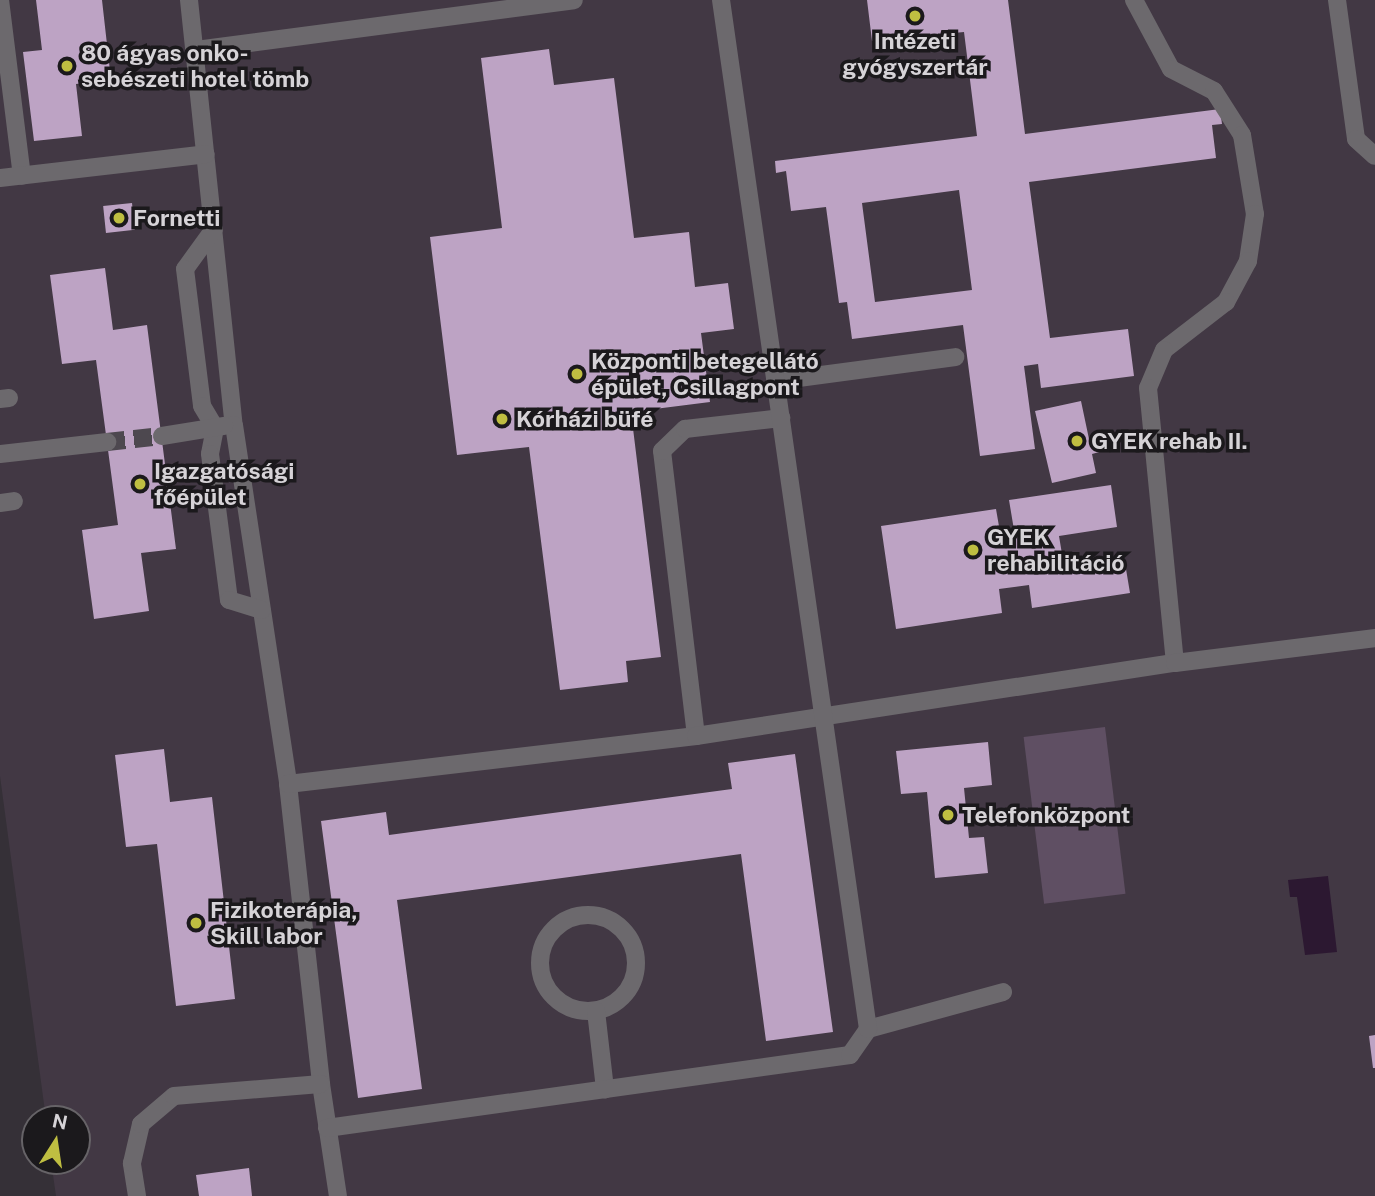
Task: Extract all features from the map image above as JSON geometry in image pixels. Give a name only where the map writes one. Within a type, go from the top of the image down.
[{"type":"lane","points":[[0,0],[22,176]]},
{"type":"lane","points":[[189,0],[234,425],[288,784],[321,1084],[338,1196]]},
{"type":"lane","points":[[196,50],[574,0]]},
{"type":"lane","points":[[721,0],[868,1029]]},
{"type":"lane","points":[[1134,0],[1171,69],[1214,91],[1242,135],[1255,214],[1248,261],[1226,302],[1164,350],[1148,388],[1175,663]]},
{"type":"lane","points":[[1337,0],[1356,139],[1375,156]]},
{"type":"lane","points":[[0,178],[206,154]]},
{"type":"lane","points":[[214,229],[185,269],[202,406],[215,428],[210,454],[229,600],[262,610]]},
{"type":"lane","points":[[776,381],[955,357]]},
{"type":"lane","points":[[695,736],[662,451],[685,429],[781,418]]},
{"type":"lane","points":[[162,436],[234,425]]},
{"type":"lane","points":[[0,454],[107,442]]},
{"type":"lane","points":[[288,784],[695,736],[1175,663],[1375,638]]},
{"type":"lane","points":[[580,915],[613,922],[626,932],[637,964],[625,995],[596,1011],[580,1011],[554,997],[540,970],[542,948],[554,929],[580,915]]},
{"type":"lane","points":[[327,1128],[850,1055],[868,1029],[1003,992]]},
{"type":"lane","points":[[596,1011],[605,1089]]},
{"type":"lane","points":[[137,1196],[132,1163],[141,1124],[174,1097],[321,1084]]},
{"type":"shaded area","points":[[0,0],[1375,0],[1375,1196],[56,1196],[53,1175],[91,1175],[91,1105],[44,1105],[0,776]]},
{"type":"shaded area","points":[[1105,727],[1125,894],[1044,904],[1024,737]]},
{"type":"shaded area","points":[[1328,876],[1337,952],[1305,955],[1297,897],[1290,897],[1288,880]]},
{"type":"building","name":"80 ágyas onko- sebészeti hotel tömb","points":[[36,0],[102,0],[111,80],[76,84],[82,136],[34,141],[23,52],[42,50]]},
{"type":"building","points":[[867,0],[1008,0],[1025,134],[1220,109],[1222,124],[1212,125],[1216,158],[1029,182],[1050,338],[1128,329],[1134,376],[1041,388],[1038,364],[1024,366],[1035,449],[980,456],[963,325],[852,339],[847,302],[839,303],[826,207],[791,211],[786,171],[776,173],[775,161],[977,136],[964,32],[872,41]],"holes":[[[959,190],[972,290],[875,302],[862,203]]]},
{"type":"building","name":"Központi betegellátó épület, Csillagpont","points":[[549,49],[554,85],[614,78],[634,238],[689,232],[695,287],[728,283],[734,329],[701,333],[710,402],[631,412],[661,657],[626,661],[628,682],[560,690],[529,447],[457,455],[430,237],[502,228],[481,58]]},
{"type":"building","name":"Fornetti","points":[[132,203],[135,230],[106,233],[103,206]]},
{"type":"building","name":"Igazgatósági főépület","points":[[105,268],[113,330],[147,325],[176,549],[141,553],[149,611],[94,619],[82,530],[118,525],[96,360],[62,364],[50,275]]},
{"type":"building","name":"GYEK rehab II.","points":[[1081,401],[1089,439],[1111,434],[1114,448],[1092,454],[1096,473],[1052,483],[1035,411]]},
{"type":"building","name":"GYEK rehabilitáció","points":[[1111,485],[1117,527],[1059,536],[1065,572],[1125,563],[1130,593],[1032,608],[1029,585],[999,589],[1002,613],[896,629],[881,526],[996,509],[1000,532],[1014,530],[1009,500]]},
{"type":"building","name":"Telefonközpont","points":[[988,742],[992,785],[964,788],[969,838],[984,837],[988,873],[935,878],[927,792],[901,794],[896,751]]},
{"type":"building","name":"Fizikoterápia, Skill labor","points":[[164,749],[170,802],[212,797],[235,999],[176,1006],[157,844],[126,847],[115,755]]},
{"type":"building","points":[[795,754],[833,1032],[766,1041],[741,854],[397,900],[422,1089],[358,1098],[321,821],[386,812],[389,835],[732,789],[728,763]]},
{"type":"building","points":[[1375,1035],[1375,1068],[1373,1068],[1369,1036]]},
{"type":"building","points":[[249,1168],[252,1196],[199,1196],[196,1175]]},
{"type":"tunnel","points":[[107,442],[162,436]]},
{"type":"place","name":"Intézeti gyógyszertár","points":[[915,16]]},
{"type":"place","name":"80 ágyas onko- sebészeti hotel tömb","points":[[67,66]]},
{"type":"place","name":"Fornetti","points":[[119,218]]},
{"type":"place","name":"Központi betegellátó épület, Csillagpont","points":[[577,374]]},
{"type":"place","name":"Kórházi büfé","points":[[502,419]]},
{"type":"place","name":"GYEK rehab II.","points":[[1077,441]]},
{"type":"place","name":"Igazgatósági főépület","points":[[140,484]]},
{"type":"place","name":"GYEK rehabilitáció","points":[[973,550]]},
{"type":"place","name":"Telefonközpont","points":[[948,815]]},
{"type":"place","name":"Fizikoterápia, Skill labor","points":[[196,923]]}]
